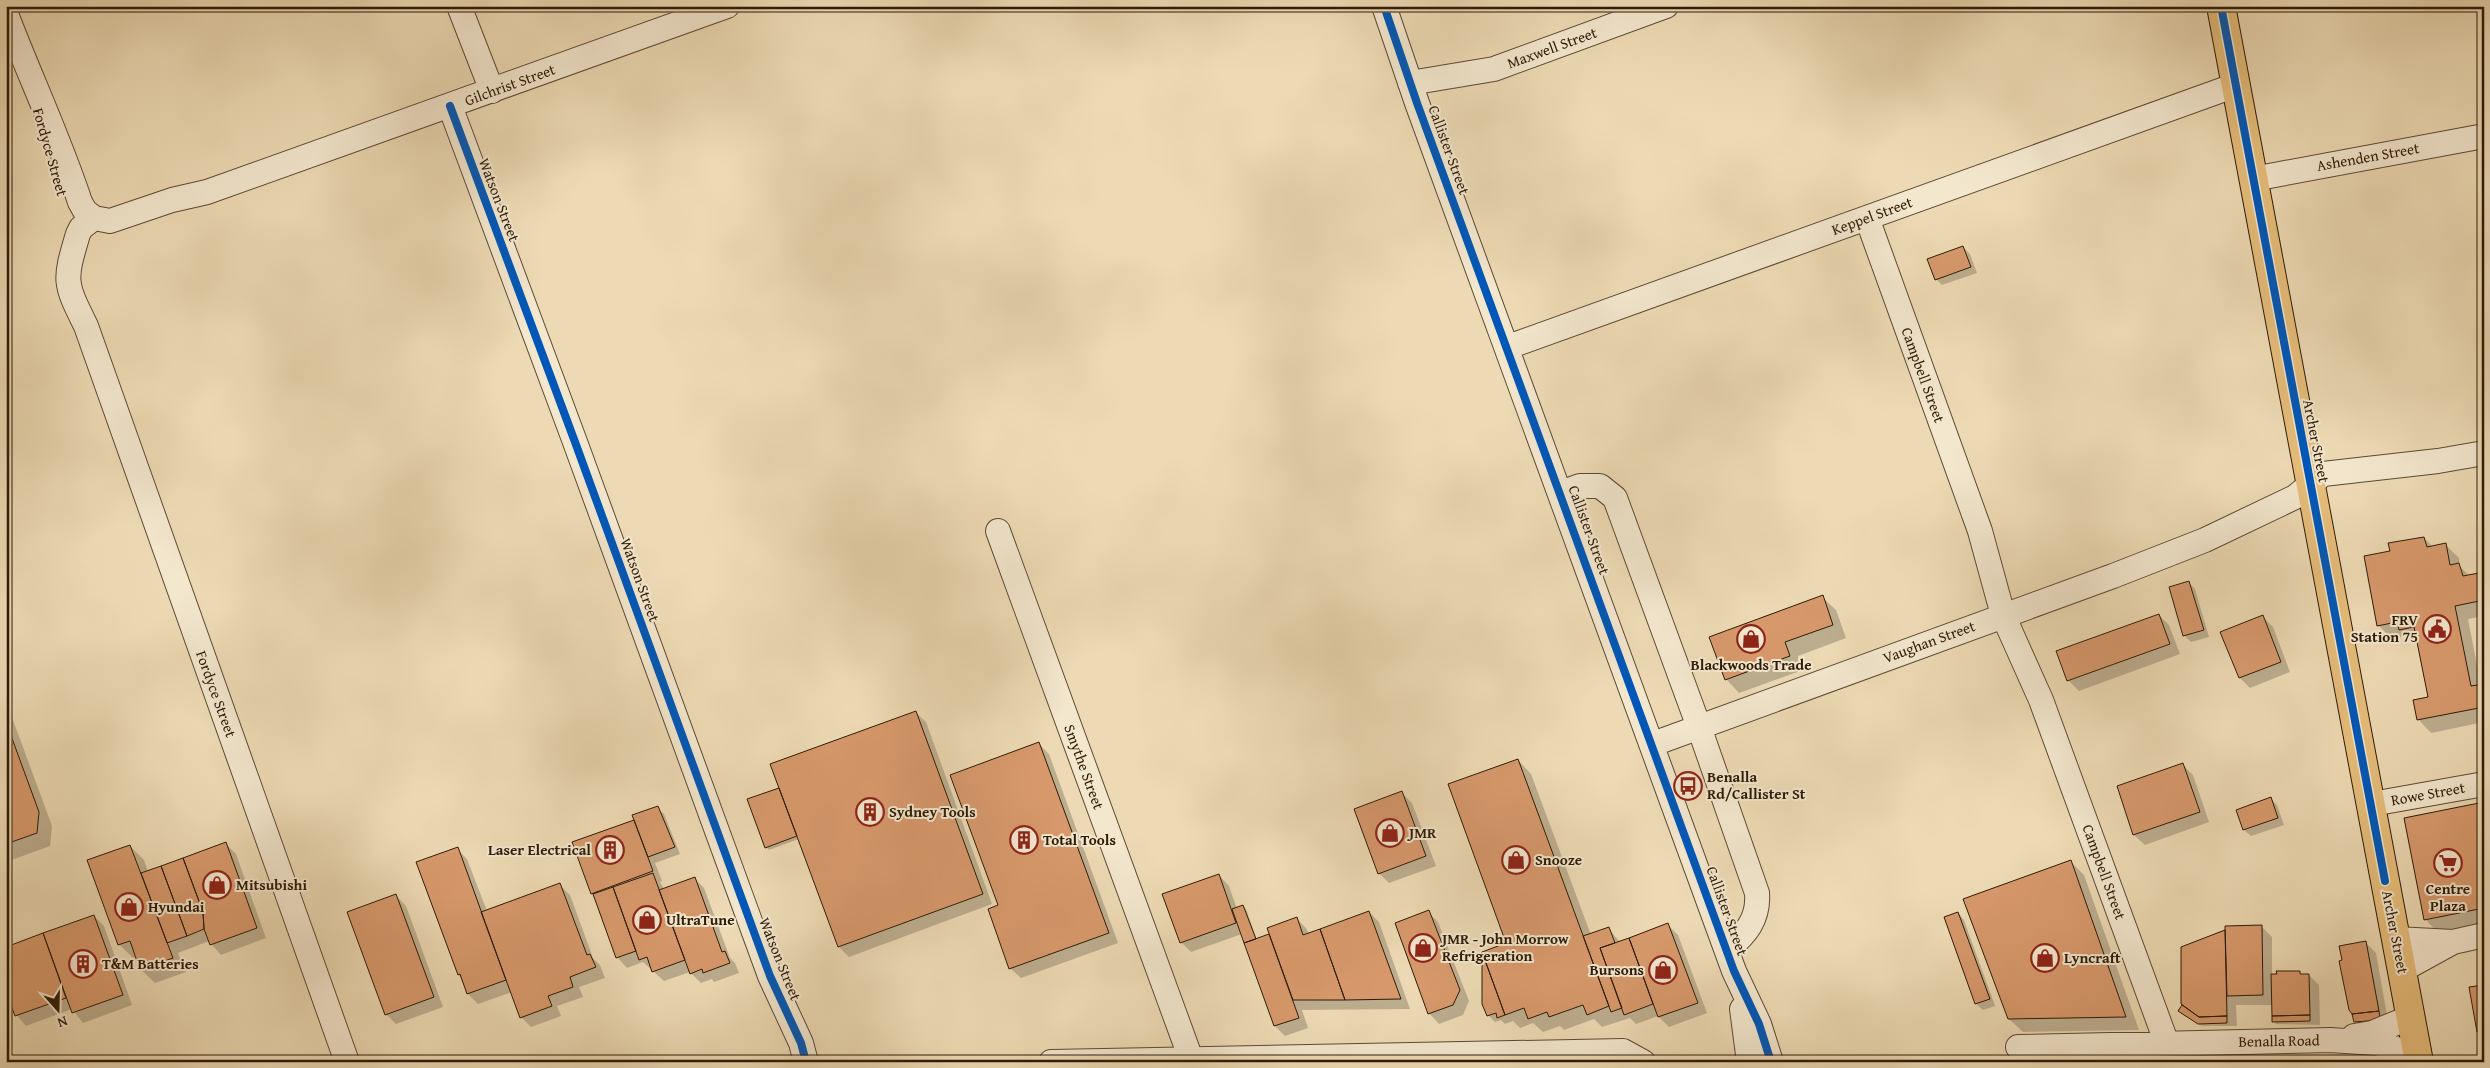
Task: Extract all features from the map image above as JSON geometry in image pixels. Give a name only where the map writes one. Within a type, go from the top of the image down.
[{"type":"main road","name":"Archer Street","points":[[2221,6],[2419,1059]]},
{"type":"street","points":[[459,6],[492,91]]},
{"type":"street","name":"Gilchrist Street","points":[[89,227],[104,235],[130,230],[171,214],[207,192],[727,6]]},
{"type":"street","name":"Callister Street","points":[[1384,6],[1414,93],[1653,744],[1730,961],[1759,1024],[1771,1062]]},
{"type":"street","name":"Maxwell Street","points":[[1414,93],[1475,81],[1494,69],[1666,6]]},
{"type":"street","name":"Fordyce Street","points":[[6,14],[28,71],[50,162],[71,218],[89,227],[69,262],[67,277],[70,294],[86,326],[347,1062]]},
{"type":"street","name":"Keppel Street","points":[[1508,347],[2236,84]]},
{"type":"street","name":"Watson Street","points":[[450,106],[576,442],[770,976],[801,1043],[806,1062]]},
{"type":"street","name":"Ashenden Street","points":[[2253,179],[2484,136]]},
{"type":"street","name":"Campbell Street","points":[[1867,218],[2168,1053]]},
{"type":"street","name":"Vaughan Street","points":[[1653,744],[2205,540],[2295,497],[2312,493],[2323,474],[2438,461],[2484,453]]},
{"type":"street","name":"Callister Street","points":[[1561,493],[1580,486],[1600,486],[1615,498],[1699,727],[1757,893],[1756,915],[1730,961],[1750,1062]]},
{"type":"street","name":"Smythe Street","points":[[998,531],[1191,1059]]},
{"type":"street","name":"Rowe Street","points":[[2372,804],[2484,784]]},
{"type":"street","points":[[2396,940],[2453,942],[2484,935]]},
{"type":"street","points":[[2402,970],[2453,942]]},
{"type":"street","name":"Watson Street","points":[[770,976],[790,1062]]},
{"type":"street","name":"Benalla Road","points":[[2018,1047],[2168,1053],[2330,1040],[2372,1033],[2411,1016]]},
{"type":"street","name":"Benalla Road","points":[[2330,1040],[2377,1043],[2419,1059]]},
{"type":"street","points":[[1051,1062],[1191,1059],[1438,1058],[1623,1051],[1643,1062]]},
{"type":"street","points":[[2168,1053],[2184,1062]]},
{"type":"building","points":[[1963,246],[1971,267],[1935,280],[1927,259]]},
{"type":"building","name":"FRV Station 75","points":[[2424,537],[2427,547],[2446,543],[2450,565],[2459,563],[2463,576],[2484,572],[2484,600],[2455,606],[2471,686],[2484,684],[2484,707],[2417,720],[2413,700],[2428,697],[2414,627],[2399,630],[2397,622],[2377,626],[2364,556],[2390,551],[2388,543]]},
{"type":"building","points":[[2189,581],[2204,630],[2183,636],[2169,587]]},
{"type":"building","name":"Blackwoods Trade","points":[[1823,595],[1833,625],[1785,642],[1790,656],[1725,680],[1709,637]]},
{"type":"building","points":[[2159,614],[2170,644],[2067,681],[2056,651]]},
{"type":"building","points":[[2263,615],[2281,662],[2239,678],[2220,632]]},
{"type":"building","name":"Sydney Tools","points":[[916,711],[983,894],[838,947],[770,764]]},
{"type":"building","points":[[6,722],[39,812],[37,833],[6,844]]},
{"type":"building","name":"Total Tools","points":[[1039,742],[1109,933],[1009,969],[988,909],[998,905],[950,775]]},
{"type":"building","name":"Snooze","points":[[1518,759],[1609,1006],[1587,1015],[1583,1005],[1549,1017],[1547,1012],[1528,1019],[1524,1008],[1505,1015],[1482,952],[1506,943],[1448,784]]},
{"type":"building","points":[[2183,763],[2200,812],[2133,835],[2117,786]]},
{"type":"building","points":[[779,788],[797,836],[765,848],[747,799]]},
{"type":"building","name":"JMR","points":[[1402,791],[1426,856],[1378,874],[1354,809]]},
{"type":"building","points":[[2271,797],[2278,818],[2243,830],[2236,810]]},
{"type":"building","name":"Centre Plaza","points":[[2484,802],[2484,908],[2424,920],[2404,818]]},
{"type":"building","points":[[658,806],[675,847],[648,857],[632,815]]},
{"type":"building","name":"Laser Electrical","points":[[634,820],[653,871],[591,894],[572,842]]},
{"type":"building","name":"Mitsubishi","points":[[226,842],[257,928],[210,945],[204,929],[203,912],[183,858]]},
{"type":"building","name":"Hyundai","points":[[130,845],[173,958],[140,970],[130,941],[118,945],[87,860]]},
{"type":"building","points":[[458,847],[506,980],[467,994],[460,974],[458,975],[416,862]]},
{"type":"building","points":[[183,858],[203,912],[204,929],[187,936],[161,866]]},
{"type":"building","name":"Lyncraft","points":[[2071,860],[2126,1017],[2008,1019],[1963,899]]},
{"type":"building","points":[[161,866],[187,936],[167,943],[141,873]]},
{"type":"building","name":"UltraTune","points":[[653,873],[685,960],[652,972],[647,957],[639,960],[613,887]]},
{"type":"building","points":[[1219,874],[1236,923],[1180,943],[1162,894]]},
{"type":"building","points":[[695,877],[722,952],[725,951],[730,963],[703,973],[702,969],[690,974],[659,890]]},
{"type":"building","points":[[560,883],[587,955],[590,954],[596,967],[570,977],[573,987],[548,996],[552,1006],[520,1018],[481,912]]},
{"type":"building","points":[[613,887],[636,951],[616,958],[593,894]]},
{"type":"building","points":[[396,894],[434,997],[385,1015],[347,912]]},
{"type":"building","points":[[1243,905],[1256,939],[1244,943],[1232,909]]},
{"type":"building","name":"JMR - John Morrow Refrigeration","points":[[1429,910],[1460,990],[1453,1005],[1428,1014],[1395,923]]},
{"type":"building","points":[[1369,911],[1401,999],[1345,1000],[1320,929]]},
{"type":"building","points":[[1958,912],[1990,999],[1975,1004],[1944,917]]},
{"type":"building","name":"T&M Batteries","points":[[94,915],[123,995],[72,1013],[43,933]]},
{"type":"building","points":[[1297,917],[1303,935],[1320,929],[1345,1000],[1293,1000],[1267,928]]},
{"type":"building","name":"Bursons","points":[[1668,923],[1698,1003],[1658,1017],[1629,938]]},
{"type":"building","points":[[2262,925],[2263,995],[2227,996],[2225,926]]},
{"type":"building","points":[[1609,927],[1615,943],[1600,948],[1622,1008],[1611,1012],[1583,936]]},
{"type":"building","points":[[2225,930],[2227,1016],[2199,1017],[2181,1004],[2181,947]]},
{"type":"building","points":[[43,933],[66,998],[15,1016],[6,992],[6,947]]},
{"type":"building","points":[[1269,934],[1299,1018],[1274,1026],[1244,943]]},
{"type":"building","points":[[1629,938],[1653,1004],[1624,1015],[1600,948]]},
{"type":"building","points":[[2366,941],[2379,1011],[2352,1014],[2349,1010],[2339,961],[2342,960],[2339,946]]},
{"type":"building","points":[[1482,952],[1505,1015],[1497,1018],[1496,1013],[1487,1016],[1482,1004]]},
{"type":"building","points":[[2276,971],[2300,971],[2300,974],[2309,974],[2310,1015],[2272,1016],[2271,974],[2277,974]]},
{"type":"building","points":[[2484,985],[2484,1031],[2477,1032],[2469,987]]},
{"type":"building","points":[[2182,1005],[2199,1017],[2227,1016],[2227,1023],[2198,1024],[2178,1011]]},
{"type":"building","points":[[2379,1011],[2380,1019],[2354,1022],[2352,1014]]},
{"type":"building","points":[[2310,1015],[2310,1021],[2272,1022],[2272,1016]]},
{"type":"cycle path","points":[[1384,6],[1417,103],[1734,971],[1759,1024],[1771,1062]]},
{"type":"cycle path","points":[[2221,6],[2385,881]]},
{"type":"cycle path","points":[[450,106],[770,976],[801,1043],[806,1062]]},
{"type":"place","name":"FRV Station 75","points":[[2437,629]]},
{"type":"place","name":"Blackwoods Trade","points":[[1751,639]]},
{"type":"place","name":"Benalla Rd/Callister St","points":[[1688,786]]},
{"type":"place","name":"Sydney Tools","points":[[870,812]]},
{"type":"place","name":"JMR","points":[[1390,833]]},
{"type":"place","name":"Total Tools","points":[[1024,840]]},
{"type":"place","name":"Laser Electrical","points":[[610,850]]},
{"type":"place","name":"Snooze","points":[[1516,860]]},
{"type":"place","name":"Centre Plaza","points":[[2448,863]]},
{"type":"place","name":"Mitsubishi","points":[[217,885]]},
{"type":"place","name":"Hyundai","points":[[129,907]]},
{"type":"place","name":"UltraTune","points":[[647,920]]},
{"type":"place","name":"JMR - John Morrow Refrigeration","points":[[1423,948]]},
{"type":"place","name":"Lyncraft","points":[[2045,958]]},
{"type":"place","name":"T&M Batteries","points":[[83,964]]},
{"type":"place","name":"Bursons","points":[[1663,970]]}]
